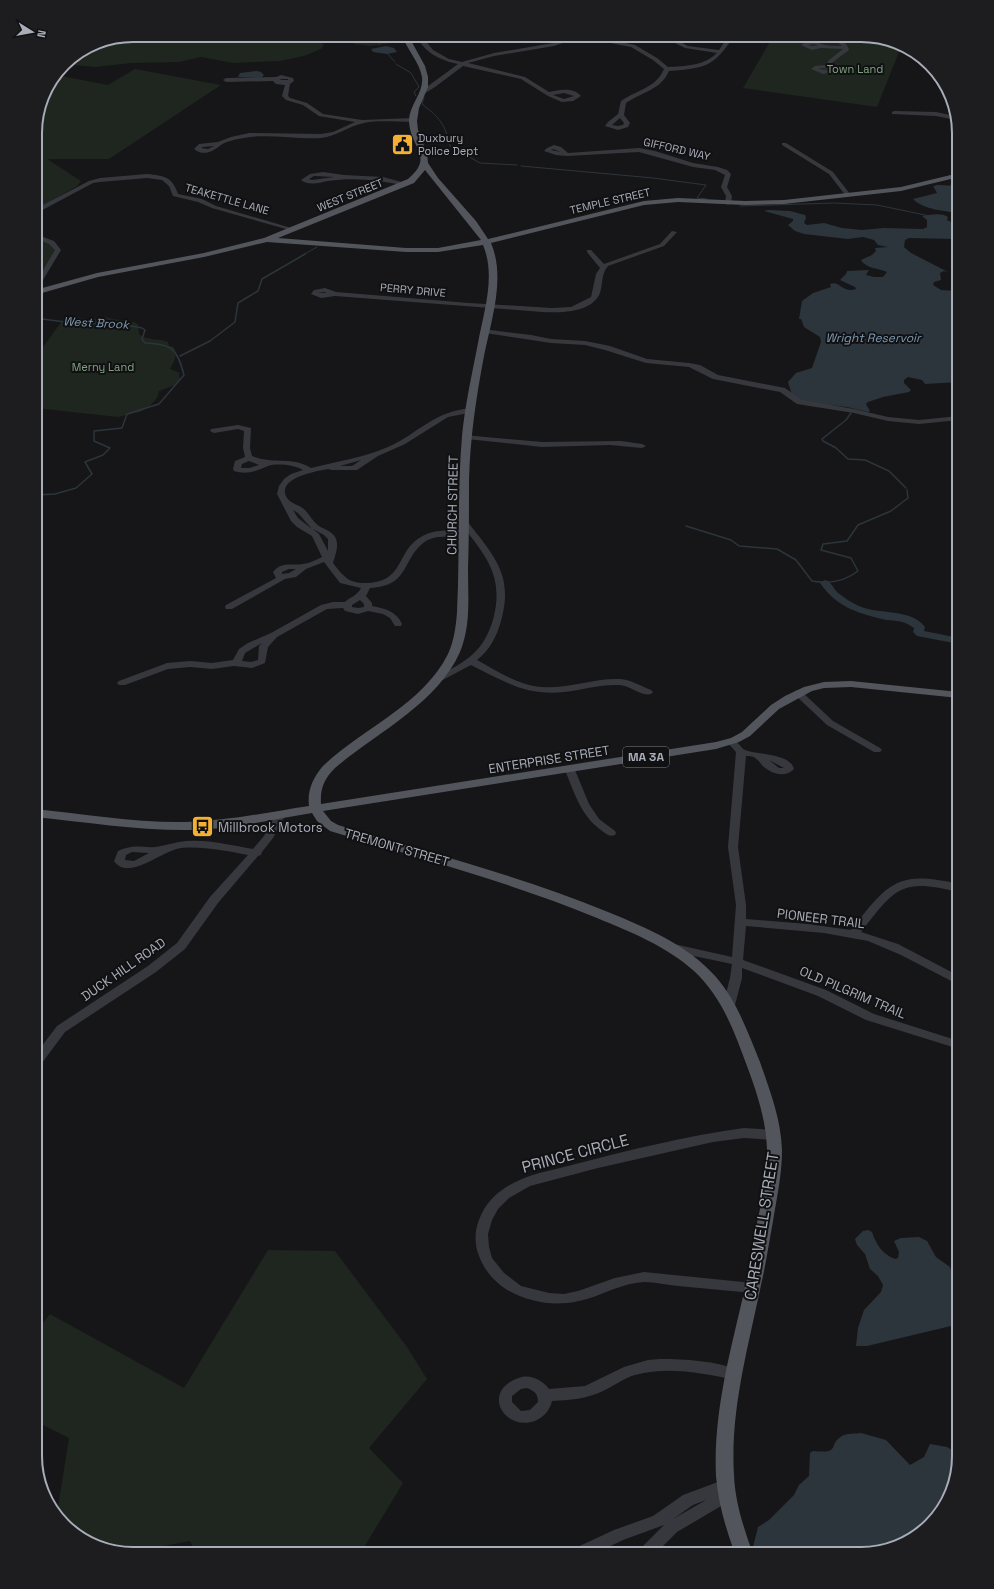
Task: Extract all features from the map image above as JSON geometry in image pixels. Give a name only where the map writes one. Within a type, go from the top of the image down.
[{"type":"main road","points":[[408,42],[424,71],[426,80],[422,93],[416,102],[413,120],[414,134],[424,155],[425,164]]},
{"type":"main road","name":"CHURCH STREET","points":[[317,810],[314,791],[324,772],[412,703],[434,681],[454,653],[460,633],[463,587],[467,437],[485,331],[493,294],[493,268],[486,242],[425,164]]},
{"type":"main road","name":"WEST STREET","points":[[42,291],[104,274],[204,256],[267,240],[406,184],[417,176],[424,168],[425,164]]},
{"type":"main road","points":[[417,176],[431,173]]},
{"type":"main road","name":"TEMPLE STREET","points":[[267,240],[419,250],[443,249],[486,242],[644,203],[678,200],[728,203],[769,203],[848,196],[901,189],[952,177]]},
{"type":"main road","name":"ENTERPRISE STREET","points":[[317,810],[703,748],[731,741],[752,729],[782,702],[798,693],[824,685],[839,684],[952,694]]},
{"type":"main road","name":"MA 3A","points":[[42,813],[153,825],[186,826],[224,823],[317,810]]},
{"type":"main road","name":"TREMONT STREET","points":[[317,810],[320,819],[334,828],[541,890],[643,931],[674,948],[708,977],[729,1006]]},
{"type":"main road","name":"CARESWELL STREET","points":[[729,1006],[739,1025],[765,1096],[774,1135],[773,1176],[753,1288],[735,1374],[726,1436],[727,1490],[732,1516],[742,1547]]},
{"type":"street","points":[[424,42],[436,54],[447,60],[523,78],[530,81],[548,94]]},
{"type":"street","points":[[422,93],[462,64],[484,56],[563,42]]},
{"type":"street","points":[[614,42],[633,46],[655,59],[667,69],[690,67],[701,64],[716,57],[727,42]]},
{"type":"street","points":[[677,42],[687,47],[720,52]]},
{"type":"street","points":[[841,42],[846,48]]},
{"type":"street","points":[[821,46],[846,48]]},
{"type":"street","points":[[827,67],[831,61],[844,52],[846,48]]},
{"type":"street","points":[[621,115],[621,105],[623,102],[657,85],[663,80],[667,69]]},
{"type":"street","points":[[226,80],[290,78],[291,80],[287,83],[288,86],[284,96],[288,99],[305,104],[321,115],[362,122],[413,120]]},
{"type":"street","points":[[894,113],[936,114],[950,117]]},
{"type":"street","points":[[219,144],[233,138],[249,135],[329,135],[362,122]]},
{"type":"street","points":[[784,144],[831,173],[848,196]]},
{"type":"street","name":"GIFFORD WAY","points":[[565,153],[641,150],[692,164],[718,169],[728,174],[724,187],[729,196],[728,203]]},
{"type":"street","points":[[344,177],[312,182],[304,180],[309,176],[322,174],[383,179],[406,184]]},
{"type":"street","name":"TEAKETTLE LANE","points":[[42,208],[91,182],[147,176],[164,178],[172,185],[175,196],[200,200],[209,205],[242,216],[266,220],[295,230]]},
{"type":"street","points":[[589,251],[603,267],[614,261],[662,245],[674,232]]},
{"type":"street","points":[[42,238],[50,241],[58,250],[42,277]]},
{"type":"street","name":"PERRY DRIVE","points":[[335,294],[491,307],[551,309],[572,308],[582,306],[590,302],[596,296],[598,276],[603,267]]},
{"type":"street","points":[[485,331],[551,341],[590,343],[646,361],[689,365],[698,367],[716,377],[782,390],[800,402],[854,411],[888,419],[914,422],[952,419]]},
{"type":"street","points":[[464,533],[444,533],[424,538],[415,546],[397,576],[387,582],[366,587],[358,586],[343,581],[328,561],[315,534],[296,522],[292,517],[281,494],[281,490],[285,483],[296,475],[309,470],[322,468],[354,468],[366,462],[377,453],[396,446],[408,439],[445,414],[456,411],[471,410]]},
{"type":"street","points":[[214,431],[238,427],[248,430],[246,454],[249,458],[257,462],[299,464],[309,470]]},
{"type":"street","points":[[467,437],[536,444],[623,442],[642,446]]},
{"type":"street","points":[[249,458],[238,463],[237,469],[246,471],[253,470],[270,463]]},
{"type":"street","points":[[286,502],[301,511],[315,527],[327,533],[332,539],[333,546],[328,561]]},
{"type":"street","points":[[434,681],[453,673],[471,661],[482,651],[488,644],[496,628],[501,606],[501,587],[496,570],[486,551],[464,523]]},
{"type":"street","points":[[229,607],[283,577],[292,576],[303,567],[328,561]]},
{"type":"street","points":[[238,664],[238,656],[245,648],[274,635],[324,608],[333,605],[347,605],[352,600],[361,596],[366,587]]},
{"type":"street","points":[[361,596],[368,603],[368,608]]},
{"type":"street","points":[[347,605],[348,609],[354,611],[362,611],[368,608],[389,612],[395,617],[398,624]]},
{"type":"street","points":[[122,683],[167,666],[190,664],[207,666],[238,664],[252,666],[262,661],[264,646],[274,635]]},
{"type":"street","points":[[471,661],[511,682],[530,689],[546,690],[620,682],[648,692]]},
{"type":"street","points":[[798,693],[830,723],[877,750]]},
{"type":"street","points":[[731,741],[741,752],[759,756]]},
{"type":"street","points":[[729,1006],[736,978],[741,922],[741,905],[733,847],[736,811],[740,788],[741,752]]},
{"type":"street","points":[[570,770],[584,804],[595,821],[611,833]]},
{"type":"street","name":"DUCK HILL ROAD","points":[[42,1054],[61,1029],[152,968],[181,946],[214,900],[268,838],[280,816]]},
{"type":"street","points":[[161,850],[174,846],[196,844],[257,852]]},
{"type":"street","points":[[854,934],[888,893],[901,884],[923,882],[952,887]]},
{"type":"street","name":"PIONEER TRAIL","points":[[741,922],[854,934],[886,943],[952,977]]},
{"type":"street","name":"OLD PILGRIM TRAIL","points":[[674,948],[738,962],[822,993],[870,1018],[952,1043]]},
{"type":"street","name":"PRINCE CIRCLE","points":[[753,1288],[644,1277],[627,1280],[568,1300],[554,1300],[534,1296],[510,1287],[493,1270],[482,1247],[482,1233],[486,1217],[495,1202],[518,1186],[527,1182],[598,1163],[713,1136],[744,1133],[774,1135]]},
{"type":"street","points":[[545,1395],[591,1390],[634,1369],[663,1364],[689,1366],[735,1374]]},
{"type":"street","points":[[593,1547],[619,1535],[658,1521],[688,1500],[727,1490]]},
{"type":"street","points":[[651,1547],[672,1527],[727,1490]]},
{"type":"green space","points":[[133,42],[321,42],[324,45],[321,49],[304,56],[280,61],[233,63],[201,57],[179,62],[131,63],[95,67],[73,65],[82,57],[98,49],[109,45]]},
{"type":"green space","points":[[356,42],[400,42],[370,46],[353,44]]},
{"type":"green space","name":"Town Land","points":[[770,42],[867,42],[900,50],[877,107],[743,88]]},
{"type":"green space","points":[[135,69],[221,85],[109,159],[47,159],[81,181],[77,186],[42,206],[42,127],[45,109],[57,82],[63,76],[108,85]]},
{"type":"green space","points":[[42,241],[53,244],[56,249],[42,272]]},
{"type":"green space","name":"Merny Land","points":[[74,316],[88,320],[105,317],[131,321],[138,324],[139,334],[142,336],[149,339],[168,342],[169,346],[174,347],[176,353],[170,369],[180,373],[180,380],[175,385],[159,391],[157,398],[149,407],[140,412],[118,417],[42,409],[42,348],[65,317]]},
{"type":"green space","points":[[268,1250],[335,1251],[407,1347],[427,1379],[369,1448],[403,1483],[364,1547],[193,1547],[190,1541],[158,1547],[127,1547],[104,1542],[82,1532],[58,1508],[69,1438],[42,1424],[42,1324],[50,1314],[184,1388]]},
{"type":"water","points":[[386,46],[394,48],[397,52],[387,54],[373,52],[371,49]]},
{"type":"water","points":[[257,71],[264,75],[261,78],[238,77],[240,73]]},
{"type":"water","points":[[933,186],[952,186],[952,212],[923,206],[913,199],[937,193]]},
{"type":"water","name":"Wright Reservoir","points":[[764,211],[790,211],[805,215],[806,218],[804,223],[807,225],[824,223],[842,228],[862,230],[884,228],[923,229],[927,227],[927,220],[922,216],[935,214],[945,215],[948,217],[947,220],[952,222],[952,239],[909,238],[905,240],[904,247],[911,253],[948,272],[944,271],[940,273],[941,280],[934,282],[933,285],[941,290],[952,291],[952,382],[925,384],[922,380],[908,377],[904,380],[904,383],[911,390],[909,392],[883,397],[868,402],[866,404],[870,411],[868,412],[847,407],[803,402],[792,395],[788,382],[796,373],[812,368],[821,342],[820,337],[804,327],[801,319],[799,319],[802,301],[813,293],[831,287],[830,284],[833,283],[848,290],[856,289],[855,287],[840,280],[847,271],[869,270],[866,275],[883,277],[887,272],[869,267],[861,260],[872,255],[876,251],[875,248],[888,247],[878,245],[874,240],[863,237],[848,239],[804,234],[795,231],[788,225],[793,221],[793,219]]},
{"type":"water","points":[[868,1230],[872,1232],[875,1241],[883,1251],[895,1259],[898,1258],[899,1252],[894,1241],[901,1238],[919,1237],[927,1241],[936,1257],[950,1267],[952,1274],[952,1325],[867,1346],[856,1346],[858,1328],[864,1310],[881,1292],[883,1285],[878,1276],[870,1269],[865,1254],[857,1245],[855,1239],[863,1231]]},
{"type":"water","points":[[861,1433],[886,1440],[910,1465],[924,1457],[930,1444],[947,1447],[952,1450],[950,1474],[943,1496],[937,1507],[912,1532],[885,1544],[861,1547],[753,1547],[758,1527],[769,1520],[794,1495],[799,1485],[809,1476],[810,1453],[813,1451],[822,1452],[831,1450],[838,1439],[849,1434]]},
{"type":"waterway","points":[[386,52],[395,62]]},
{"type":"waterway","points":[[396,64],[411,73],[419,87],[414,92],[416,96]]},
{"type":"waterway","points":[[424,97],[422,104],[441,122],[450,146],[480,163],[517,165]]},
{"type":"waterway","points":[[521,166],[653,178],[706,185],[697,198],[707,199]]},
{"type":"waterway","points":[[740,206],[834,203],[877,205],[930,216]]},
{"type":"waterway","points":[[303,255],[317,247]]},
{"type":"waterway","points":[[180,356],[210,341],[235,322],[238,303],[258,291],[262,279],[305,254]]},
{"type":"waterway","name":"West Brook","points":[[42,319],[65,322],[79,320],[89,324],[110,322],[142,328],[145,330],[142,339],[145,343],[168,347],[176,354],[184,375],[159,404],[127,414],[122,428],[94,431],[94,441],[110,448],[103,455],[85,462],[92,474],[76,488],[55,494],[42,495]]},
{"type":"waterway","points":[[851,413],[846,420],[822,439],[823,441],[836,448],[848,459],[865,460],[889,471],[906,488]]},
{"type":"waterway","points":[[686,526],[731,540],[739,546],[777,549],[796,560],[812,581],[830,582],[842,580],[858,571],[851,558],[821,550],[823,544],[847,541],[858,525],[891,511],[908,498],[907,490]]},
{"type":"waterway","points":[[825,583],[834,595],[856,609],[877,613],[884,616],[893,616],[910,620],[920,627],[918,632],[921,634],[952,640]]},
{"type":"place","name":"Duxbury Police Dept","points":[[403,144]]},
{"type":"place","name":"Millbrook Motors","points":[[202,827]]}]
